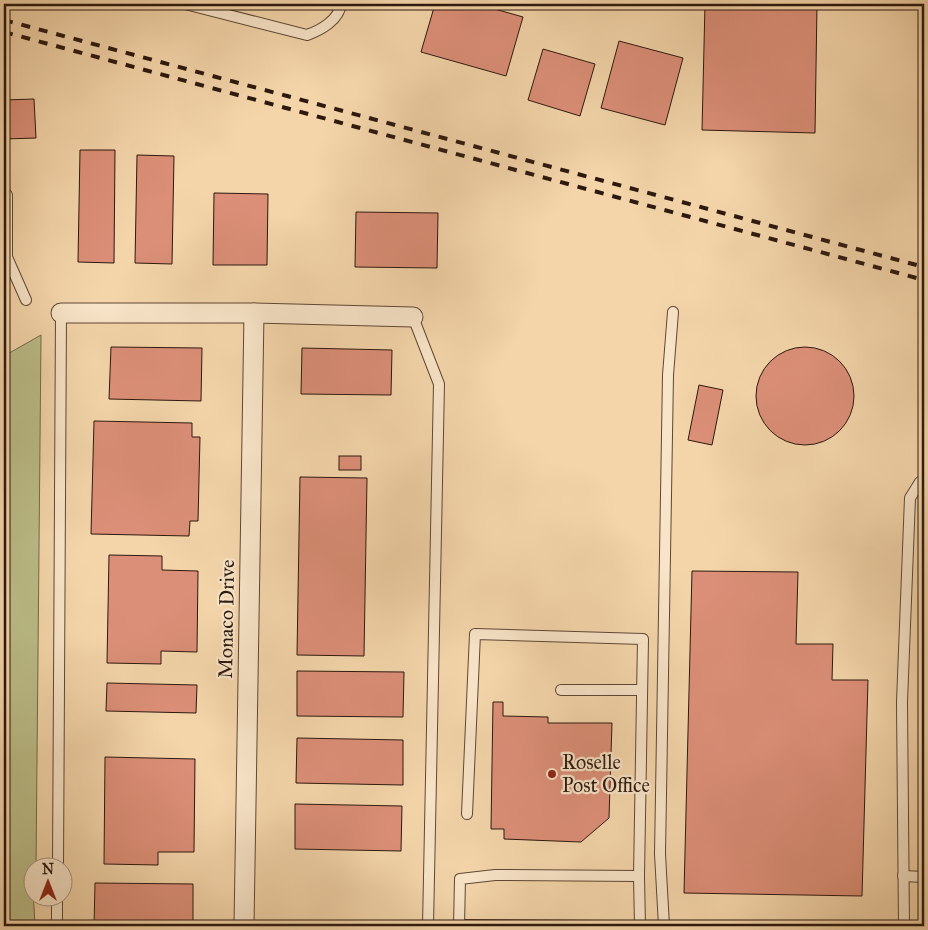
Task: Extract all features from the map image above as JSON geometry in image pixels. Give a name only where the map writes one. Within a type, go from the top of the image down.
[{"type":"street","points":[[61,313],[254,313],[413,318]]},
{"type":"street","name":"Monaco Drive","points":[[244,926],[254,313]]},
{"type":"lane","points":[[185,4],[307,35],[323,29],[341,10],[341,4]]},
{"type":"lane","points":[[4,190],[7,195],[7,257],[26,300]]},
{"type":"lane","points":[[664,926],[661,844],[668,375],[673,312]]},
{"type":"lane","points":[[58,858],[61,313]]},
{"type":"lane","points":[[413,318],[439,384],[428,926]]},
{"type":"lane","points":[[904,926],[902,702],[910,498],[920,482],[924,482]]},
{"type":"lane","points":[[467,814],[475,634],[643,639],[638,876],[640,926]]},
{"type":"lane","points":[[561,690],[642,690]]},
{"type":"lane","points":[[608,926],[459,926],[460,879],[495,875],[638,876]]},
{"type":"lane","points":[[903,876],[924,877]]},
{"type":"lane","points":[[57,908],[57,926]]},
{"type":"green space","points":[[41,335],[36,858],[22,858],[22,908],[34,908],[35,926],[4,926],[4,356]]},
{"type":"building","points":[[260,4],[308,4],[308,6],[270,6]]},
{"type":"building","points":[[435,4],[477,4],[523,17],[506,76],[421,52]]},
{"type":"building","points":[[705,4],[817,4],[815,133],[702,130]]},
{"type":"building","points":[[619,41],[683,58],[665,125],[601,108]]},
{"type":"building","points":[[543,49],[595,64],[580,116],[528,100]]},
{"type":"building","points":[[34,99],[36,138],[4,139],[4,100]]},
{"type":"building","points":[[80,150],[115,150],[114,263],[78,262]]},
{"type":"building","points":[[137,155],[174,156],[172,264],[135,263]]},
{"type":"building","points":[[214,193],[268,194],[267,265],[213,265]]},
{"type":"building","points":[[356,212],[438,213],[437,268],[355,267]]},
{"type":"building","points":[[111,347],[202,348],[201,401],[109,399]]},
{"type":"building","points":[[795,347],[815,347],[824,350],[840,361],[851,377],[854,386],[854,406],[851,415],[840,431],[824,442],[815,445],[795,445],[778,437],[764,423],[756,406],[756,386],[764,369],[778,355]]},
{"type":"building","points":[[302,348],[392,350],[391,395],[301,394]]},
{"type":"building","points":[[699,385],[723,390],[712,445],[688,440]]},
{"type":"building","points":[[94,421],[192,423],[192,437],[200,437],[198,521],[190,521],[189,536],[91,534]]},
{"type":"building","points":[[339,456],[361,456],[361,470],[339,470]]},
{"type":"building","points":[[300,477],[367,478],[364,656],[297,655]]},
{"type":"building","points":[[109,555],[162,556],[162,570],[198,571],[197,652],[161,651],[161,664],[107,663]]},
{"type":"building","points":[[692,571],[798,572],[796,644],[833,644],[832,680],[868,680],[862,896],[684,893]]},
{"type":"building","points":[[297,671],[404,672],[403,717],[297,716]]},
{"type":"building","points":[[107,683],[197,685],[196,713],[106,711]]},
{"type":"building","points":[[493,702],[503,702],[503,716],[548,717],[548,723],[612,723],[609,818],[581,842],[504,839],[504,829],[491,829]]},
{"type":"building","points":[[297,738],[403,740],[403,785],[296,783]]},
{"type":"building","points":[[105,757],[195,759],[194,852],[158,852],[158,865],[104,864]]},
{"type":"building","points":[[295,804],[402,806],[401,851],[295,849]]},
{"type":"building","points":[[95,883],[193,884],[193,926],[94,926]]},
{"type":"railway","points":[[4,20],[924,267]]},
{"type":"railway","points":[[4,32],[924,280]]},
{"type":"place","name":"Roselle Post Office","points":[[552,774]]}]
